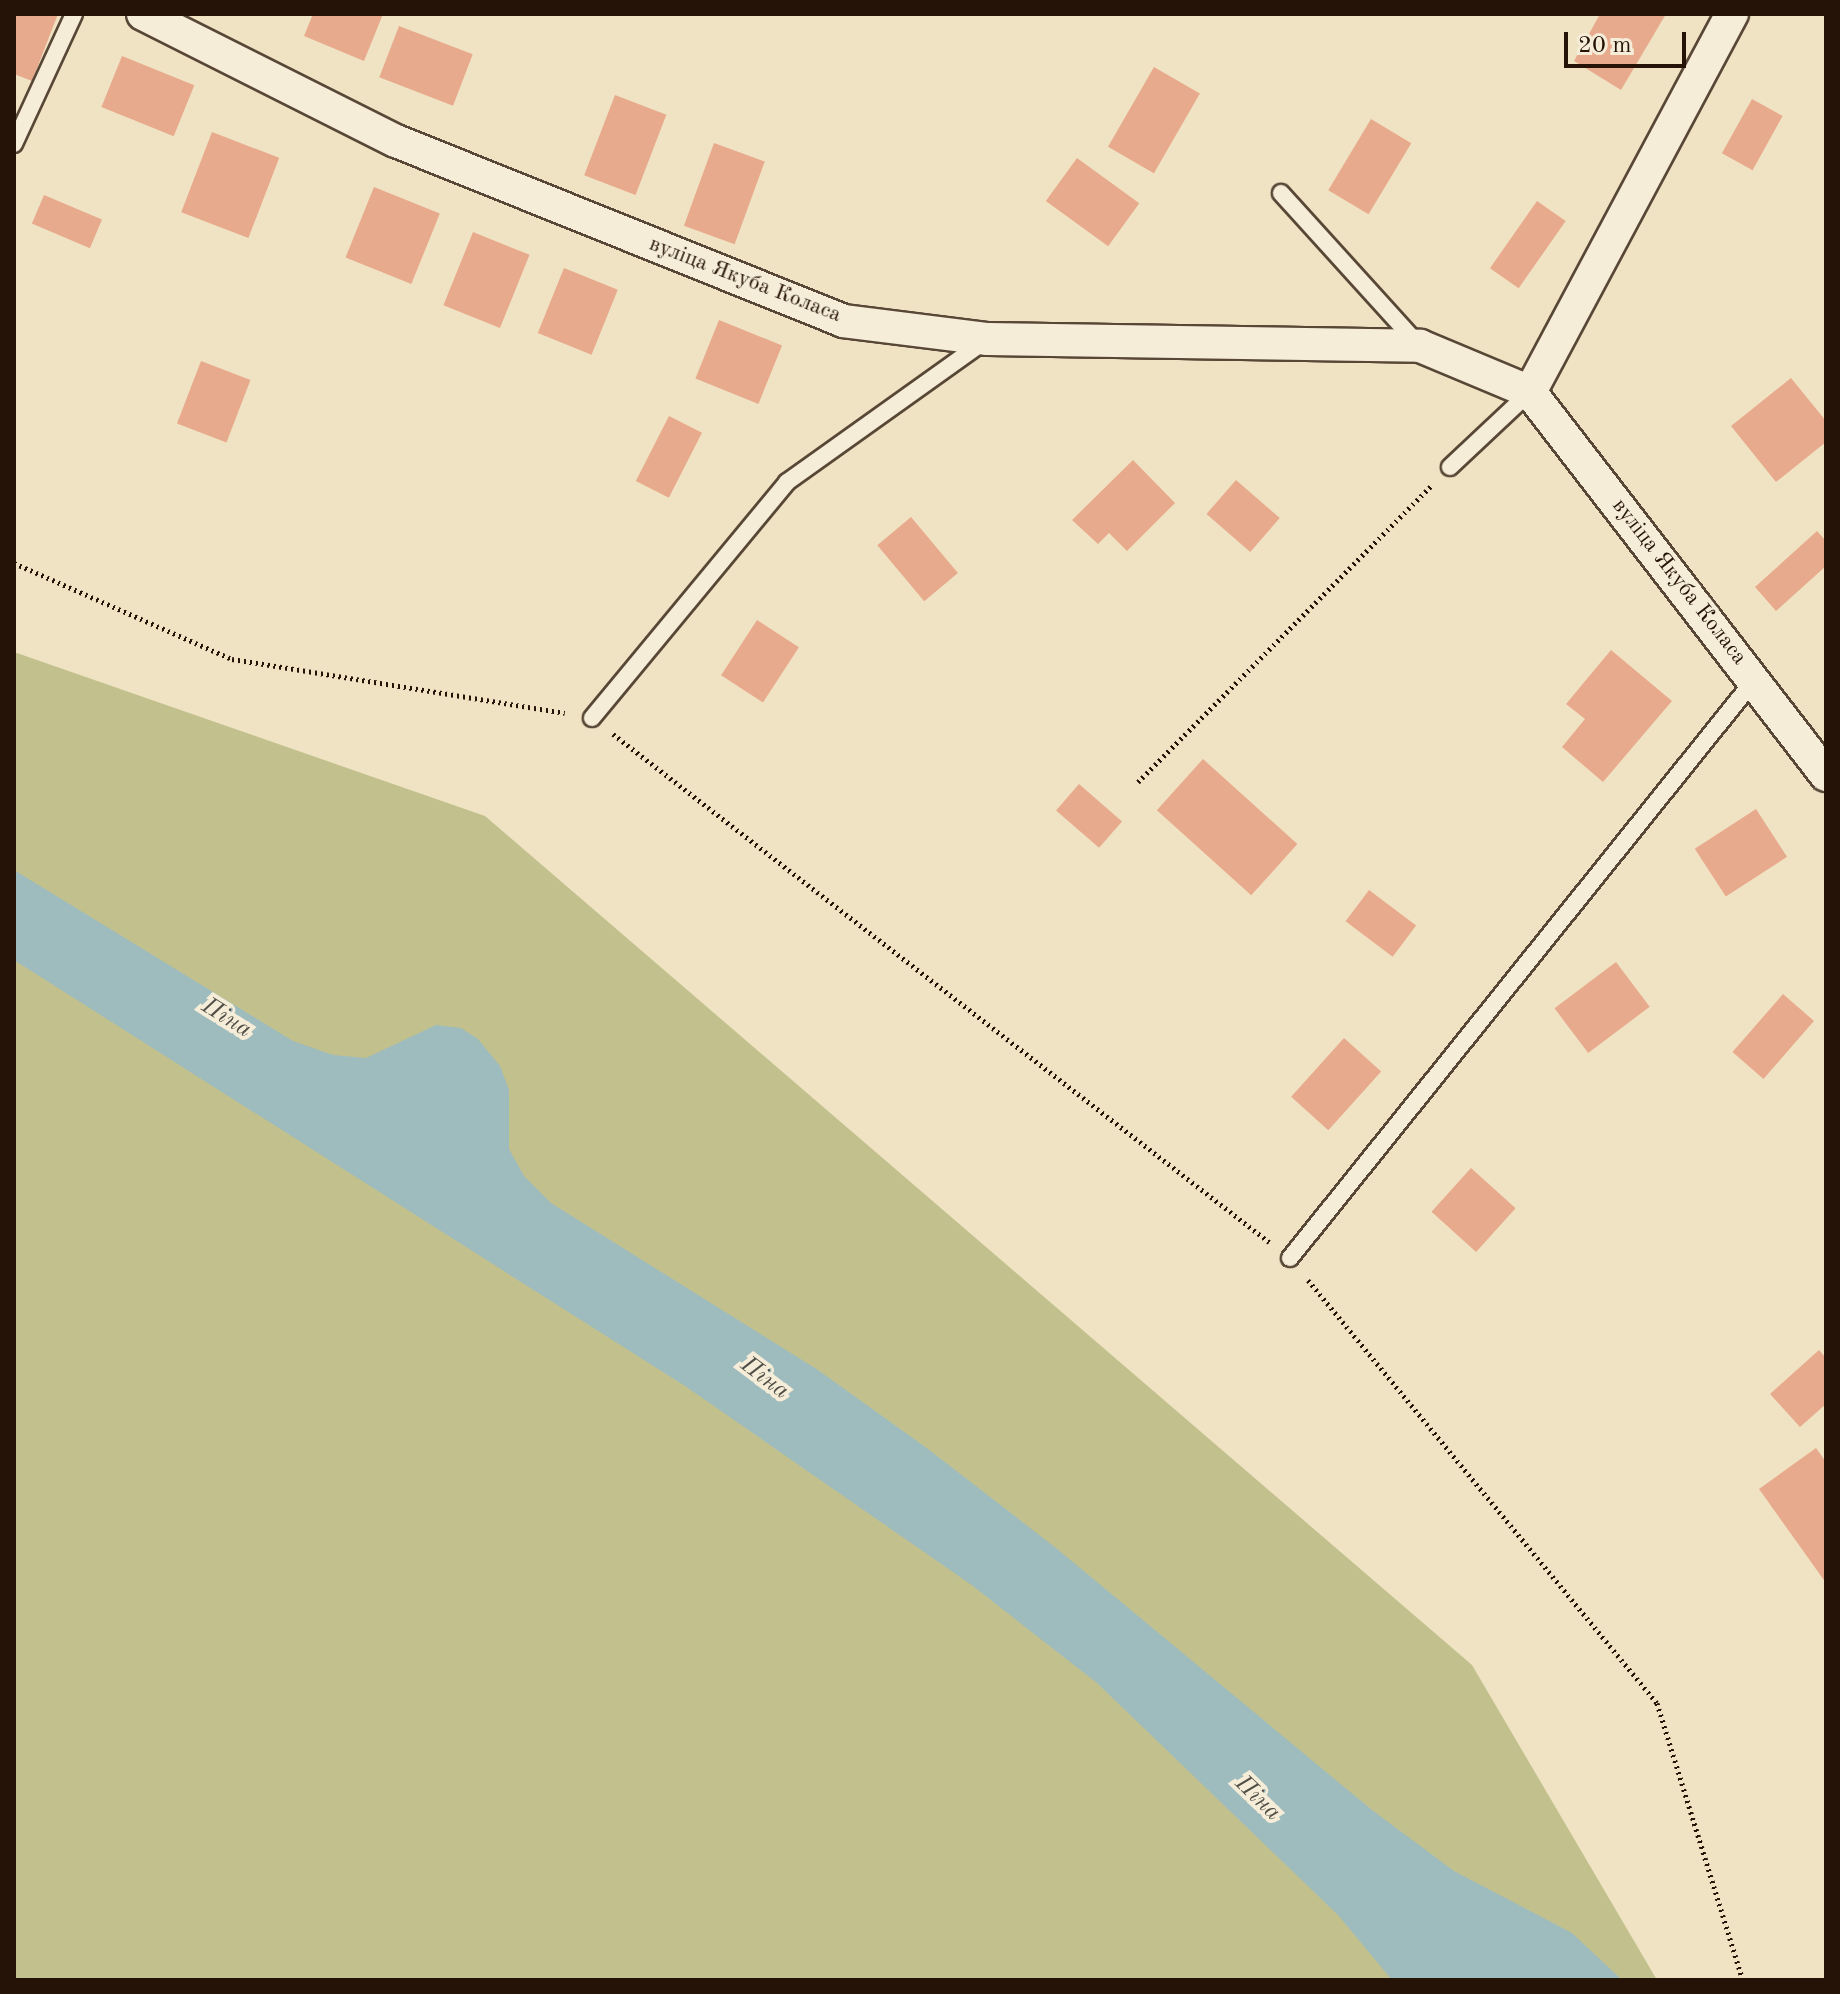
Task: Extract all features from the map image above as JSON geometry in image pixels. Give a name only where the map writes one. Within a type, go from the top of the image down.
[{"type":"street","name":"вуліца Якуба Коласа","points":[[143,14],[396,141],[843,321],[988,339],[1420,346],[1530,392],[1755,679],[1826,775]]},
{"type":"street","points":[[1530,392],[1696,73],[1732,14]]},
{"type":"lane","points":[[14,144],[74,14]]},
{"type":"lane","points":[[1281,193],[1420,346]]},
{"type":"lane","points":[[592,718],[787,482],[988,339]]},
{"type":"lane","points":[[1450,467],[1530,392]]},
{"type":"lane","points":[[1290,1258],[1755,679]]},
{"type":"path","points":[[1138,782],[1450,467]]},
{"type":"path","points":[[14,563],[232,659],[592,718],[1290,1258],[1657,1703],[1743,1980]]},
{"type":"shaded area","name":"Піна","points":[[14,652],[485,816],[1472,1665],[1657,1980],[14,1980]]},
{"type":"water","points":[[14,870],[293,1041],[333,1055],[366,1058],[436,1025],[461,1028],[478,1039],[500,1066],[509,1090],[509,1149],[524,1176],[551,1203],[818,1370],[928,1449],[1056,1548],[1372,1810],[1454,1871],[1572,1933],[1622,1980],[1392,1980],[1338,1915],[1097,1683],[973,1586],[685,1386],[14,960]]},
{"type":"building","points":[[14,14],[58,14],[32,81],[14,74]]},
{"type":"building","points":[[313,14],[383,14],[364,61],[304,36]]},
{"type":"building","points":[[1600,14],[1666,14],[1621,90],[1574,61]]},
{"type":"building","points":[[399,26],[473,54],[453,106],[379,77]]},
{"type":"building","points":[[122,56],[194,85],[174,136],[101,107]]},
{"type":"building","points":[[1154,67],[1200,94],[1154,173],[1108,147]]},
{"type":"building","points":[[615,95],[666,115],[636,195],[584,175]]},
{"type":"building","points":[[1752,99],[1783,116],[1753,170],[1722,153]]},
{"type":"building","points":[[1371,119],[1411,143],[1369,214],[1328,190]]},
{"type":"building","points":[[212,132],[279,158],[248,238],[181,212]]},
{"type":"building","points":[[714,143],[765,161],[735,244],[684,226]]},
{"type":"building","points":[[1077,158],[1139,203],[1108,246],[1046,201]]},
{"type":"building","points":[[374,187],[440,214],[411,284],[346,257]]},
{"type":"building","points":[[44,195],[102,220],[90,248],[32,224]]},
{"type":"building","points":[[1537,201],[1566,221],[1519,288],[1490,268]]},
{"type":"building","points":[[473,232],[530,255],[500,328],[443,305]]},
{"type":"building","points":[[564,268],[618,290],[592,355],[538,333]]},
{"type":"building","points":[[719,320],[782,345],[758,404],[695,378]]},
{"type":"building","points":[[201,361],[250,380],[226,443],[177,424]]},
{"type":"building","points":[[1791,378],[1826,421],[1826,442],[1776,482],[1731,426]]},
{"type":"building","points":[[669,416],[702,433],[669,498],[636,481]]},
{"type":"building","points":[[1133,460],[1175,503],[1127,551],[1109,533],[1098,544],[1072,520]]},
{"type":"building","points":[[1236,480],[1280,518],[1250,552],[1206,514]]},
{"type":"building","points":[[911,517],[958,573],[924,601],[877,545]]},
{"type":"building","points":[[1817,531],[1826,541],[1826,566],[1776,611],[1755,587]]},
{"type":"building","points":[[757,620],[799,647],[763,703],[721,675]]},
{"type":"building","points":[[1611,650],[1672,701],[1603,782],[1562,747],[1585,719],[1566,704]]},
{"type":"building","points":[[1203,759],[1297,844],[1251,895],[1157,810]]},
{"type":"building","points":[[1079,784],[1122,821],[1099,848],[1056,810]]},
{"type":"building","points":[[1756,809],[1787,857],[1726,897],[1695,849]]},
{"type":"building","points":[[1369,890],[1416,926],[1393,957],[1346,921]]},
{"type":"building","points":[[1616,962],[1650,1007],[1588,1053],[1555,1008]]},
{"type":"building","points":[[1783,994],[1814,1021],[1763,1079],[1732,1052]]},
{"type":"building","points":[[1344,1038],[1381,1071],[1328,1130],[1291,1097]]},
{"type":"building","points":[[1471,1168],[1516,1208],[1476,1252],[1432,1212]]},
{"type":"building","points":[[1819,1350],[1826,1358],[1826,1404],[1800,1427],[1770,1394]]},
{"type":"building","points":[[1816,1448],[1826,1462],[1826,1583],[1759,1489]]}]
